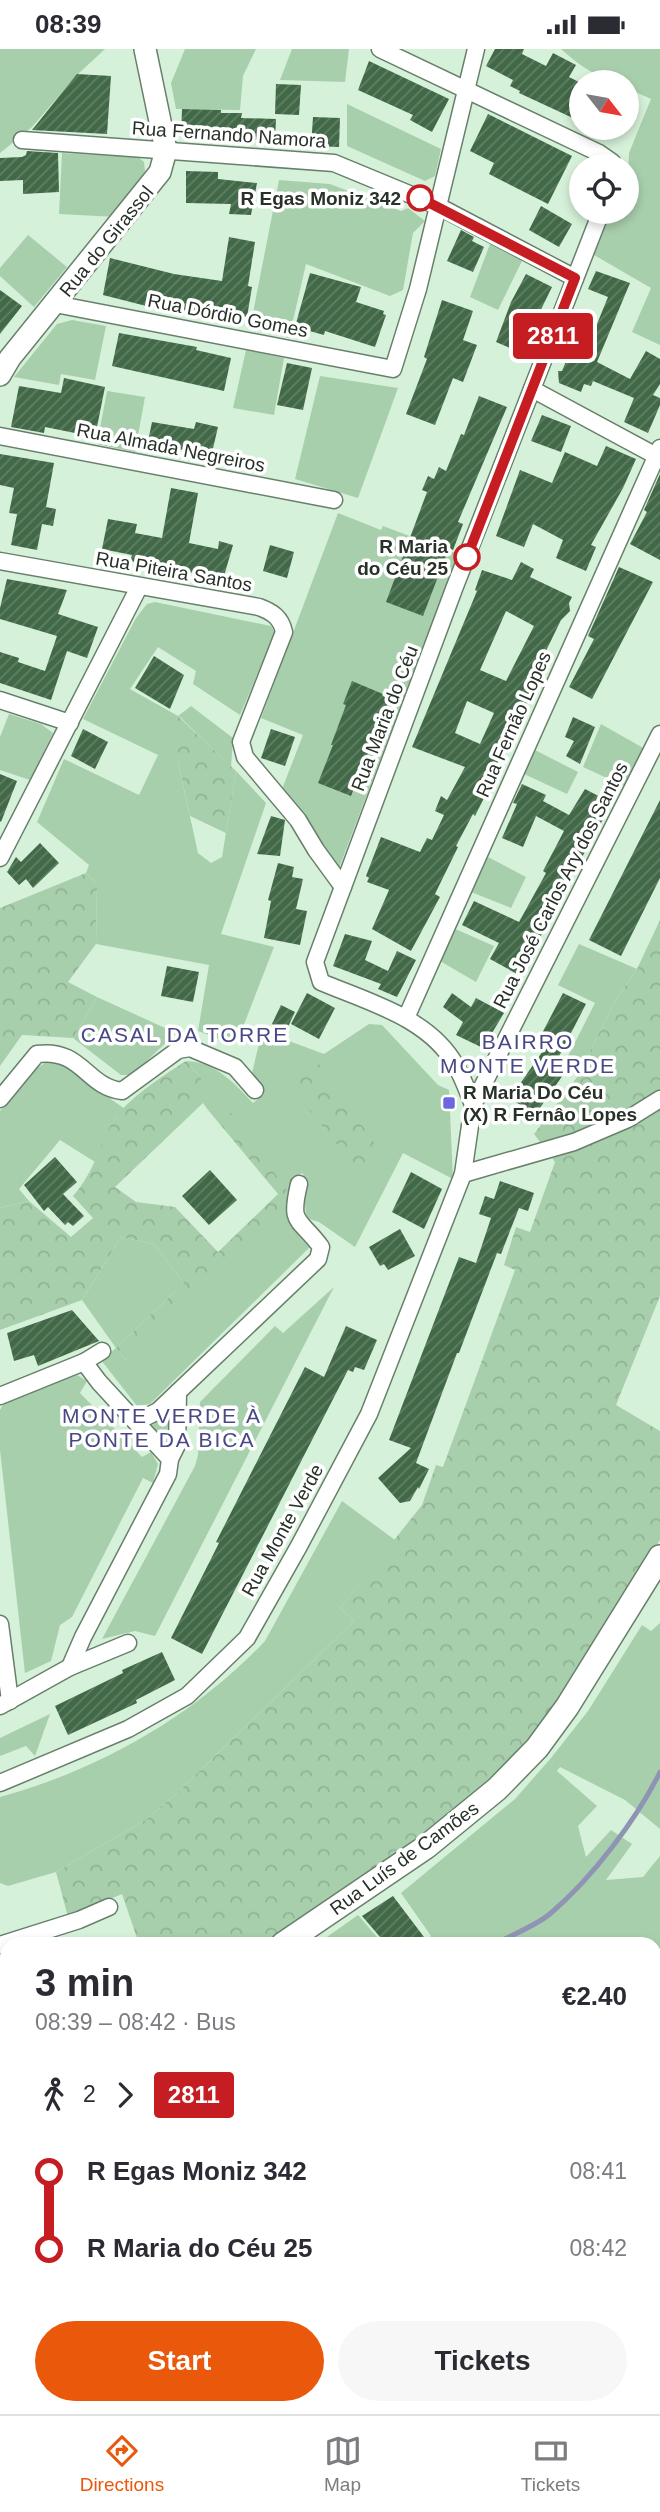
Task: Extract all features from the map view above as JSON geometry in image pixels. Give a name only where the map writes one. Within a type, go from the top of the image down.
[{"type":"main road","name":"Rua Luís de Camões","points":[[293,1937],[426,1847],[498,1789],[527,1759],[567,1707],[660,1557]]},
{"type":"street","points":[[145,49],[166,150]]},
{"type":"street","points":[[380,49],[600,154]]},
{"type":"street","points":[[438,206],[476,49]]},
{"type":"street","name":"Rua Fernando Namora","points":[[22,140],[334,163],[438,206],[575,278]]},
{"type":"street","name":"Rua do Girassol","points":[[0,375],[10,358],[146,193],[160,172],[166,150]]},
{"type":"street","name":"Rua Dórdio Gomes","points":[[55,304],[393,369],[418,289],[438,206]]},
{"type":"street","name":"Rua Maria do Céu","points":[[474,1105],[456,1065],[440,1044],[406,1018],[321,982],[315,962],[596,224]]},
{"type":"street","points":[[532,389],[659,454]]},
{"type":"street","name":"Rua Almada Negreiros","points":[[0,436],[334,500]]},
{"type":"street","name":"Rua Fernão Lopes","points":[[406,1018],[659,454]]},
{"type":"street","name":"Rua Piteira Santos","points":[[0,561],[260,607],[281,620],[284,632],[241,742],[245,757],[290,810],[343,887]]},
{"type":"street","points":[[0,858],[7,831],[70,723],[139,587]]},
{"type":"street","points":[[0,700],[70,723]]},
{"type":"street","name":"Rua José Carlos Ary dos Santos","points":[[463,1174],[474,1105],[660,734]]},
{"type":"street","points":[[0,1099],[37,1054],[53,1052],[71,1059],[110,1090],[122,1091],[178,1050],[190,1048],[235,1067],[255,1090]]},
{"type":"street","points":[[463,1174],[574,1142],[628,1119],[660,1099]]},
{"type":"street","name":"Rua Monte Verde","points":[[0,1783],[128,1729],[187,1696],[247,1638],[369,1414],[463,1174]]},
{"type":"street","points":[[136,1422],[158,1411],[318,1259],[321,1247],[298,1223],[295,1215],[299,1184]]},
{"type":"street","points":[[0,1396],[84,1362],[102,1350]]},
{"type":"street","points":[[84,1362],[170,1459]]},
{"type":"street","points":[[70,1667],[168,1474],[170,1459],[177,1444],[178,1392]]},
{"type":"street","points":[[0,1624],[5,1703],[70,1667],[128,1643]]},
{"type":"street","points":[[25,1937],[79,1920],[109,1907]]},
{"type":"green space","points":[[0,49],[105,49],[77,75],[32,127],[0,153]]},
{"type":"green space","points":[[185,49],[256,49],[243,76],[240,110],[176,109],[171,83]]},
{"type":"green space","points":[[292,49],[349,49],[345,82],[280,80]]},
{"type":"green space","points":[[561,49],[660,49],[660,345],[632,332],[651,288],[594,255],[606,224],[639,224],[639,154],[629,153],[634,140],[639,140],[639,128],[651,99],[639,94],[639,70],[589,70]]},
{"type":"green space","points":[[347,104],[441,149],[435,176],[425,181],[347,146]]},
{"type":"green space","points":[[62,153],[138,157],[144,162],[145,171],[117,217],[59,214]]},
{"type":"green space","points":[[279,180],[330,184],[401,211],[408,208],[425,221],[413,233],[403,290],[390,296],[306,264],[289,338],[250,328]]},
{"type":"green space","points":[[28,235],[67,267],[34,307],[0,276],[0,268]]},
{"type":"green space","points":[[490,244],[523,259],[498,310],[470,297]]},
{"type":"green space","points":[[72,320],[106,326],[95,380],[61,374],[59,385],[14,377],[57,324]]},
{"type":"green space","points":[[246,350],[284,358],[274,415],[233,408]]},
{"type":"green space","points":[[320,376],[398,388],[358,498],[295,479]]},
{"type":"green space","points":[[107,391],[145,397],[135,452],[97,444]]},
{"type":"green space","points":[[338,513],[381,530],[383,526],[458,554],[339,868],[282,789],[303,735],[261,718]]},
{"type":"green space","points":[[155,602],[271,626],[275,633],[240,715],[193,684],[196,671],[158,647],[130,689],[178,716],[191,706],[233,738],[231,767],[179,716],[178,762],[198,853],[211,863],[222,857],[236,771],[266,803],[221,934],[274,947],[243,1027],[228,1042],[198,1031],[209,965],[96,944],[97,884],[86,873],[89,865],[37,822],[64,759],[139,795],[158,755],[83,719],[136,618],[147,604]]},
{"type":"green space","points":[[9,714],[41,724],[53,733],[30,780],[0,770],[0,737]]},
{"type":"green space","points":[[178,716],[236,771],[226,833],[190,816],[178,762]]},
{"type":"green space","points":[[601,724],[645,749],[624,786],[583,767]]},
{"type":"green space","points":[[533,749],[578,772],[567,794],[524,774]]},
{"type":"green space","points":[[486,856],[526,877],[511,908],[471,892]]},
{"type":"green space","points":[[86,873],[97,884],[96,944],[68,982],[97,997],[73,1038],[22,1035],[0,1066],[0,908]]},
{"type":"green space","points":[[660,920],[660,1296],[616,1405],[660,1431],[660,1540],[563,1695],[486,1785],[442,1822],[281,1937],[137,1937],[122,1894],[68,1917],[56,1872],[147,1819],[354,1621],[340,1608],[422,1505],[436,1465],[443,1467],[515,1270],[504,1265],[516,1227],[530,1232],[555,1162],[534,1134],[578,1076],[615,1001],[637,969]]},
{"type":"green space","points":[[453,928],[494,946],[476,982],[440,961]]},
{"type":"green space","points":[[579,944],[637,969],[615,1001],[578,1076],[564,1064],[595,1003],[558,985]]},
{"type":"green space","points":[[97,997],[176,1033],[132,1075],[121,1075],[73,1038]]},
{"type":"green space","points":[[369,1024],[382,1025],[438,1085],[449,1090],[453,1179],[403,1153],[355,1247],[319,1222],[306,1218],[303,1173],[295,1176],[301,1235],[310,1247],[150,1404],[137,1406],[101,1360],[116,1348],[126,1360],[288,1193],[222,1106],[208,1110],[203,1103],[203,1080],[186,1061],[215,1069],[253,1103],[264,1094],[252,1073],[262,1031],[324,1054]]},
{"type":"green space","points":[[316,1060],[380,1151],[357,1169],[285,1080]]},
{"type":"green space","points":[[56,1061],[125,1109],[115,1118],[95,1162],[60,1140],[19,1189],[29,1201],[0,1208],[0,1111],[34,1070],[45,1063]]},
{"type":"green space","points":[[186,1061],[203,1080],[203,1103],[115,1187],[136,1202],[175,1207],[218,1252],[278,1194],[208,1110],[222,1105],[234,1116],[288,1192],[264,1230],[126,1360],[116,1348],[184,1283],[154,1244],[121,1237],[82,1300],[0,1330],[0,1208],[29,1201],[71,1237],[93,1218],[73,1196],[87,1177],[114,1120],[137,1095]]},
{"type":"green space","points":[[121,1237],[154,1244],[184,1283],[116,1348],[82,1300]]},
{"type":"green space","points":[[334,1287],[155,1636],[135,1631],[102,1639],[195,1466],[198,1455],[200,1402],[275,1326],[283,1333]]},
{"type":"green space","points":[[77,1375],[87,1381],[80,1393],[142,1457],[151,1452],[158,1464],[153,1483],[143,1478],[72,1617],[60,1625],[51,1661],[25,1673],[0,1450],[0,1410],[6,1399]]},
{"type":"green space","points":[[169,1414],[166,1444],[150,1427]]},
{"type":"green space","points":[[342,1501],[395,1540],[340,1608],[354,1621],[147,1819],[56,1872],[8,1886],[0,1883],[0,1797],[37,1786],[109,1756],[176,1716],[237,1668],[265,1641]]},
{"type":"green space","points":[[660,1623],[660,1829],[625,1800],[560,1767],[557,1771],[597,1806],[578,1826],[586,1857],[611,1830],[632,1844],[606,1880],[643,1877],[660,1856],[660,1937],[430,1937],[401,1893],[515,1799],[588,1711],[642,1625],[651,1631]]},
{"type":"green space","points":[[50,1714],[35,1756],[26,1746],[0,1756],[0,1738]]},
{"type":"green space","points":[[358,1915],[377,1937],[327,1937]]},
{"type":"building","points":[[495,49],[524,49],[522,54],[546,66],[553,53],[576,65],[573,70],[569,70],[569,116],[519,93],[520,91],[510,86],[513,80],[486,66]]},
{"type":"building","points":[[369,61],[449,99],[432,132],[410,120],[413,115],[358,90]]},
{"type":"building","points":[[77,74],[111,76],[107,134],[32,130]]},
{"type":"building","points":[[276,84],[301,85],[299,115],[275,114]]},
{"type":"building","points":[[182,109],[221,110],[221,113],[242,113],[241,118],[276,119],[275,140],[185,139],[185,136],[181,136]]},
{"type":"building","points":[[488,114],[569,154],[569,162],[548,204],[489,174],[494,163],[470,151]]},
{"type":"building","points":[[313,117],[340,118],[339,147],[311,146]]},
{"type":"building","points":[[27,151],[58,153],[59,192],[23,194],[23,180],[0,181],[0,158],[22,157]]},
{"type":"building","points":[[186,171],[218,172],[218,179],[257,183],[251,215],[229,214],[231,204],[186,203]]},
{"type":"building","points":[[541,206],[572,224],[559,247],[529,230]]},
{"type":"building","points":[[461,230],[474,237],[472,241],[484,247],[473,272],[447,261]]},
{"type":"building","points":[[229,237],[255,242],[248,286],[252,287],[247,317],[158,306],[158,309],[103,295],[110,258],[174,274],[222,281]]},
{"type":"building","points":[[596,271],[630,283],[597,362],[630,379],[646,351],[660,359],[660,384],[653,395],[660,398],[660,405],[648,433],[624,422],[634,398],[593,381],[591,386],[584,384],[581,392],[559,383],[558,371],[562,371],[574,342],[568,340],[578,316],[597,324],[608,297],[588,289]]},
{"type":"building","points":[[310,273],[361,287],[356,302],[384,311],[383,314],[386,315],[375,347],[325,331],[324,335],[295,327]]},
{"type":"building","points":[[526,274],[552,287],[530,332],[532,333],[524,354],[496,342],[511,302]]},
{"type":"building","points":[[0,290],[22,306],[0,334]]},
{"type":"building","points":[[442,300],[473,311],[463,340],[477,345],[463,382],[453,378],[435,425],[406,414],[427,359],[424,357]]},
{"type":"building","points":[[119,333],[197,347],[196,350],[231,358],[224,391],[112,366]]},
{"type":"building","points":[[287,363],[312,368],[303,410],[277,405]]},
{"type":"building","points":[[64,378],[105,387],[95,437],[45,427],[44,433],[11,427],[19,386],[61,393]]},
{"type":"building","points":[[479,396],[507,407],[458,522],[463,524],[453,550],[449,548],[423,616],[386,602],[427,492],[422,490],[428,476],[434,479],[439,467],[446,471]]},
{"type":"building","points":[[542,415],[571,426],[561,452],[531,441]]},
{"type":"building","points":[[152,422],[194,429],[196,422],[218,427],[211,457],[175,448],[173,455],[146,451]]},
{"type":"building","points":[[606,446],[636,459],[591,545],[596,547],[586,571],[556,558],[563,540],[533,524],[524,547],[496,536],[520,470],[552,483],[565,452],[597,466]]},
{"type":"building","points":[[0,454],[54,463],[46,507],[56,509],[53,526],[42,524],[37,550],[11,545],[17,514],[9,513],[14,488],[0,485]]},
{"type":"building","points":[[660,474],[660,560],[630,544],[647,512],[644,510]]},
{"type":"building","points":[[171,488],[198,493],[189,543],[218,549],[219,541],[233,545],[222,583],[184,570],[183,572],[130,561],[132,555],[102,549],[108,519],[137,524],[135,533],[162,538]]},
{"type":"building","points":[[270,545],[294,552],[287,578],[263,571]]},
{"type":"building","points":[[521,562],[534,569],[530,577],[572,597],[569,603],[570,611],[561,620],[527,690],[532,692],[493,772],[496,774],[456,846],[458,847],[435,894],[440,897],[411,951],[372,929],[389,890],[367,882],[369,878],[366,876],[381,837],[420,852],[427,838],[432,840],[444,815],[435,811],[441,796],[447,800],[465,767],[412,747],[477,591],[475,590],[482,570],[512,580]],"holes":[[[506,611],[534,626],[506,681],[480,670]],[[467,701],[494,713],[480,744],[455,733]]]},
{"type":"building","points":[[619,567],[653,582],[592,699],[569,687],[594,639],[588,636]]},
{"type":"building","points":[[7,579],[67,590],[58,614],[98,627],[87,658],[67,651],[51,700],[0,683],[0,652],[19,658],[18,662],[45,671],[57,636],[0,619]]},
{"type":"building","points":[[154,656],[184,675],[170,709],[135,688]]},
{"type":"building","points":[[352,681],[390,697],[351,796],[318,783],[333,745]]},
{"type":"building","points":[[573,717],[595,727],[580,764],[566,756],[574,741],[565,737]]},
{"type":"building","points":[[83,729],[108,742],[95,769],[71,756]]},
{"type":"building","points":[[271,729],[295,737],[285,766],[261,758]]},
{"type":"building","points":[[0,774],[17,781],[1,822],[0,821]]},
{"type":"building","points":[[522,784],[546,795],[543,801],[569,815],[585,789],[612,803],[541,936],[538,935],[517,974],[490,959],[499,943],[462,925],[474,901],[519,922],[546,873],[543,871],[564,831],[536,816],[523,847],[502,838],[517,804],[513,803]]},
{"type":"building","points":[[660,800],[660,878],[621,956],[589,940]]},
{"type":"building","points":[[271,816],[285,820],[280,856],[257,854]]},
{"type":"building","points":[[40,843],[59,863],[33,888],[26,879],[19,885],[7,872],[16,857],[21,862]]},
{"type":"building","points":[[278,863],[294,867],[292,877],[303,879],[296,909],[307,911],[300,945],[264,938],[271,901],[268,900]]},
{"type":"building","points":[[345,934],[372,941],[365,960],[388,971],[397,951],[416,960],[397,997],[378,989],[381,984],[333,966]]},
{"type":"building","points":[[167,966],[199,972],[193,1002],[161,996]]},
{"type":"building","points":[[307,993],[335,1008],[319,1039],[291,1024]]},
{"type":"building","points":[[452,993],[471,1007],[476,998],[504,1013],[483,1048],[456,1035],[463,1022],[443,1007]]},
{"type":"building","points":[[563,993],[586,1004],[553,1068],[563,1075],[535,1115],[510,1098],[545,1048],[537,1043]]},
{"type":"building","points":[[281,1005],[295,1012],[286,1031],[272,1024]]},
{"type":"building","points":[[55,1157],[77,1182],[63,1194],[84,1216],[73,1226],[68,1222],[65,1225],[48,1207],[44,1211],[24,1185]]},
{"type":"building","points":[[210,1170],[237,1200],[209,1225],[182,1196]]},
{"type":"building","points":[[411,1172],[442,1189],[424,1229],[392,1212]]},
{"type":"building","points":[[500,1181],[534,1193],[528,1211],[519,1208],[501,1254],[497,1253],[457,1353],[416,1463],[429,1469],[410,1501],[400,1503],[378,1478],[411,1448],[389,1440],[459,1257],[476,1263],[491,1218],[479,1214],[485,1196],[494,1199]]},
{"type":"building","points":[[400,1229],[415,1256],[388,1270],[384,1264],[380,1266],[369,1247]]},
{"type":"building","points":[[72,1310],[99,1341],[38,1366],[34,1355],[14,1361],[7,1333]]},
{"type":"building","points":[[346,1326],[377,1340],[364,1370],[355,1367],[353,1372],[348,1370],[202,1654],[171,1638],[219,1543],[216,1542],[305,1367],[324,1377]]},
{"type":"building","points":[[162,1652],[175,1680],[136,1700],[137,1703],[68,1735],[55,1706]]},
{"type":"building","points":[[393,1896],[424,1937],[380,1937],[362,1916]]},
{"type":"waterway","points":[[509,1937],[545,1918],[582,1883],[626,1828],[660,1772]]},
{"type":"bus line","name":"2811","points":[[420,198],[575,278],[467,557]]},
{"type":"place","name":"R Egas Moniz 342","points":[[420,198]]},
{"type":"place","name":"R Maria do Céu 25","points":[[467,557]]},
{"type":"place","name":"R Maria Do Céu (X) R Fernâo Lopes","points":[[449,1103]]},
{"type":"district","name":"CASAL DA TORRE","points":[[185,1035]]},
{"type":"district","name":"BAIRRO MONTE VERDE","points":[[528,1054]]},
{"type":"district","name":"MONTE VERDE À PONTE DA BICA","points":[[162,1428]]}]
